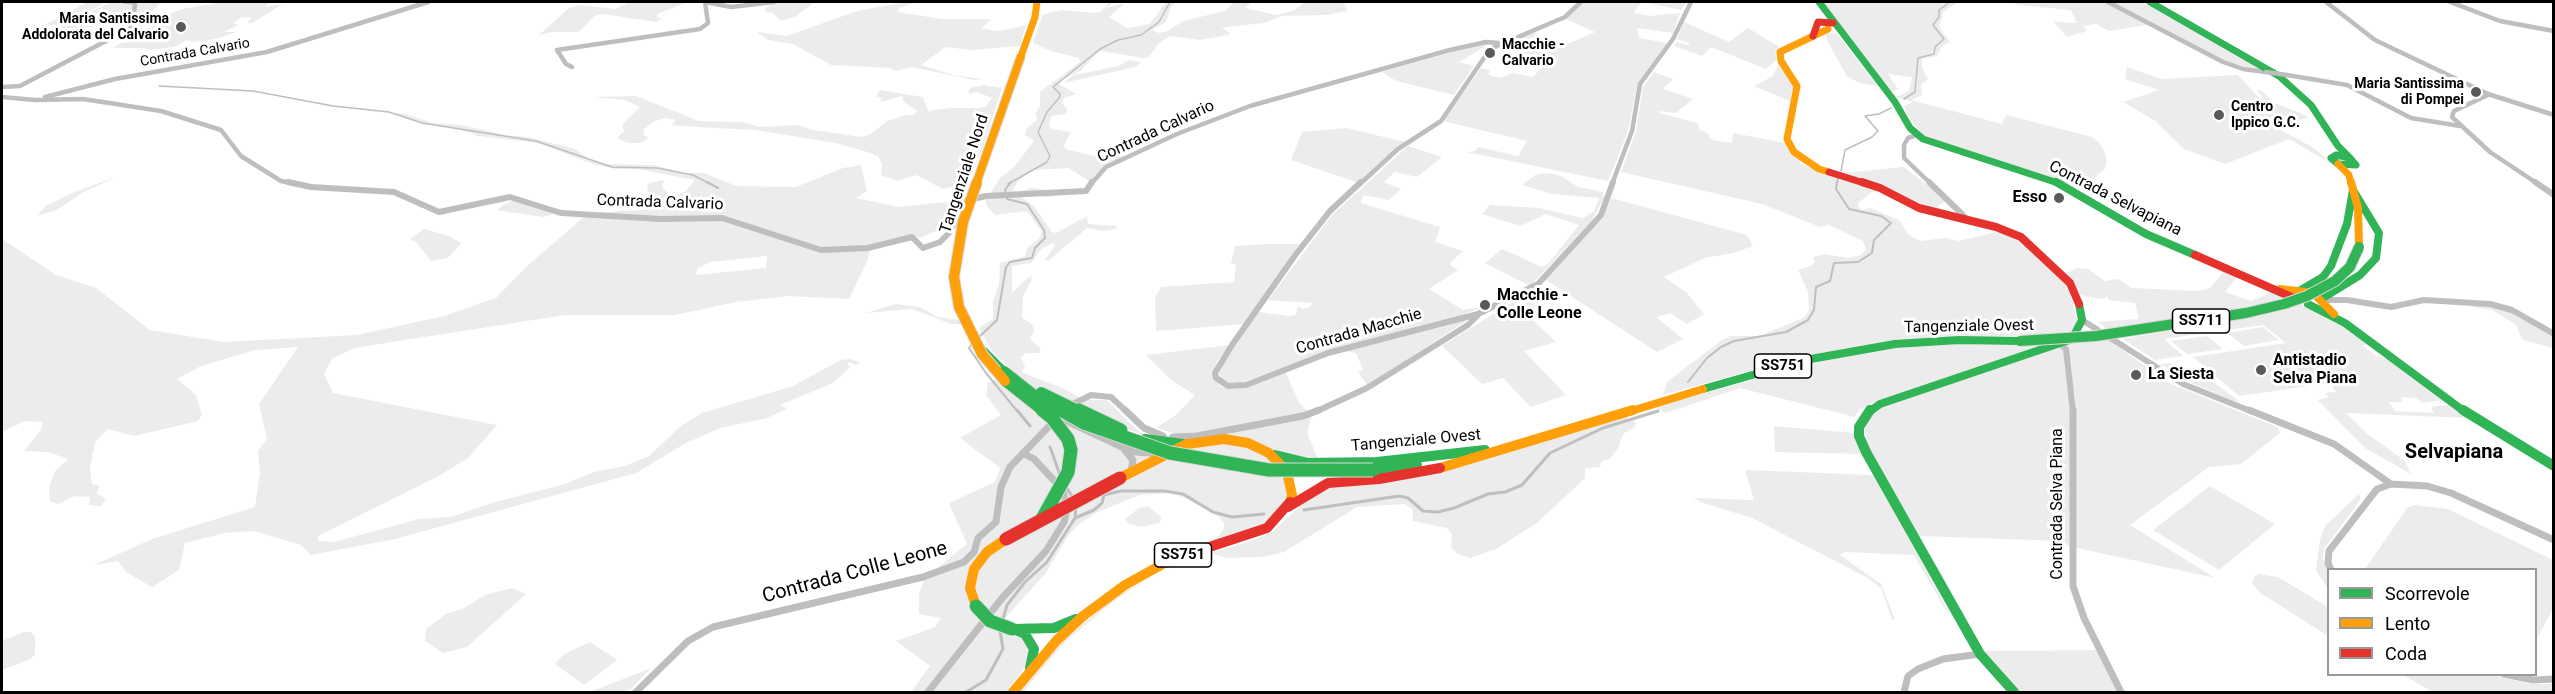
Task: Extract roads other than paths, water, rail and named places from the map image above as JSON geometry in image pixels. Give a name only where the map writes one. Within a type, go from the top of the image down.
[{"type":"main road","name":"Tangenziale Nord","points":[[1038,2],[1035,17],[984,155],[963,222],[955,258],[959,307],[979,345],[1004,371],[1037,397],[1084,423],[1170,453],[1269,470],[1400,468],[1495,449]]},
{"type":"main road","points":[[2150,2],[2279,76],[2319,114],[2337,155],[2350,166]]},
{"type":"main road","points":[[1917,135],[1846,38],[1828,26],[1812,38],[1780,52],[1781,61],[1797,86],[1787,140],[1794,152],[1819,169],[1880,188],[1919,208],[2008,231],[2038,249],[2070,283],[2078,301],[2082,320],[2072,339],[1873,407],[1863,418],[1859,427],[1859,436],[1866,452],[1980,654],[2014,693]]},
{"type":"main road","name":"Contrada Selvapiana","points":[[1917,135],[1958,152],[2064,185],[2146,234],[2262,285],[2298,293]]},
{"type":"main road","points":[[2337,155],[2350,166]]},
{"type":"main road","name":"Tangenziale Ovest","points":[[1288,507],[1328,483],[1416,474],[1495,449],[1836,353],[1959,340],[2020,341],[2096,336],[2246,314],[2284,304],[2335,281],[2350,267],[2359,247],[2358,208],[2350,166]]},
{"type":"main road","points":[[2298,293],[2323,277],[2331,266],[2347,224],[2353,190]]},
{"type":"main road","points":[[2308,304],[2322,301],[2360,275],[2376,258],[2379,233],[2353,190]]},
{"type":"main road","points":[[2298,293],[2322,301],[2345,323],[2471,416],[2553,466]]},
{"type":"main road","points":[[2298,293],[2308,304],[2345,323]]},
{"type":"main road","points":[[979,345],[981,354],[998,376],[1052,418],[1068,439],[1071,450],[1068,472],[1042,519]]},
{"type":"main road","points":[[1004,371],[1121,430],[1157,442],[1186,444]]},
{"type":"main road","name":"Tangenziale Ovest","points":[[1186,444],[1224,439],[1248,443],[1269,453],[1308,464],[1412,459],[1495,449]]},
{"type":"main road","points":[[1027,674],[1034,649],[1025,634],[990,621],[976,606],[970,588],[974,569],[987,552],[1006,539],[1186,444]]},
{"type":"main road","points":[[1269,453],[1287,472],[1291,483],[1288,507]]},
{"type":"main road","name":"SS751","points":[[1083,616],[1152,569],[1178,556],[1260,532],[1279,518],[1288,507]]},
{"type":"main road","points":[[1012,629],[1054,627],[1083,616]]},
{"type":"main road","points":[[1013,693],[1027,674],[1083,616]]},
{"type":"street","points":[[2,87],[20,86],[148,20],[133,12],[135,2],[126,2]]},
{"type":"street","name":"Contrada Calvario","points":[[33,100],[115,80],[267,52],[367,23],[428,2]]},
{"type":"street","points":[[572,67],[566,64],[557,50],[705,28],[708,23],[705,2],[731,6],[774,2]]},
{"type":"street","name":"Contrada Macchie","points":[[1581,2],[1565,17],[1499,43],[1478,63],[1441,121],[1398,149],[1330,211],[1296,254],[1232,345],[1215,372],[1216,378],[1228,386],[1246,385],[1328,353],[1478,314],[1538,284],[1601,215],[1632,131],[1639,88],[1673,39],[1691,2]]},
{"type":"street","points":[[2109,2],[2223,62],[2243,69],[2347,85],[2411,118],[2460,126]]},
{"type":"street","points":[[2326,2],[2371,38],[2488,94],[2553,115]]},
{"type":"street","points":[[2450,2],[2500,21],[2553,31]]},
{"type":"street","name":"Contrada Calvario","points":[[2,97],[33,100],[83,99],[161,111],[221,130],[241,156],[281,181],[311,187],[394,192],[439,212],[510,197],[561,213],[661,219],[722,218],[821,250],[878,247],[912,237],[921,248],[929,248],[949,233],[956,220],[956,210],[965,201],[1011,195],[1086,191],[1097,174],[1106,167],[1177,134],[1250,106],[1450,50],[1486,42],[1499,43]]},
{"type":"street","points":[[2488,94],[2454,111],[2452,117],[2490,152],[2553,195]]},
{"type":"street","points":[[1917,135],[1908,138],[1904,145],[1904,158],[1967,219]]},
{"type":"street","points":[[2322,301],[2347,300],[2391,307],[2424,300],[2490,304],[2512,310],[2553,334]]},
{"type":"street","name":"Contrada Colle Leone","points":[[636,693],[688,641],[713,627],[923,578],[964,562],[974,552],[978,538],[996,522],[1004,477],[1023,453],[1078,399],[1098,394],[1118,401],[1144,429],[1175,437],[1303,416],[1367,388],[1468,325],[1478,314]]},
{"type":"street","points":[[2082,320],[2183,384],[2334,444],[2391,484]]},
{"type":"street","name":"Contrada Selva Piana","points":[[2060,344],[2066,349],[2073,398],[2073,586],[2084,618],[2121,693]]},
{"type":"street","points":[[1058,417],[1136,452],[1165,454]]},
{"type":"street","points":[[1122,447],[1133,460],[1124,476]]},
{"type":"street","points":[[928,693],[1003,597],[1046,551],[1064,522],[1067,510],[1063,490],[1034,459],[1023,453]]},
{"type":"street","points":[[2330,568],[2328,563],[2329,551],[2377,489],[2391,484],[2417,485],[2451,493],[2553,540]]},
{"type":"street","points":[[1904,693],[1908,676],[1918,669],[1943,659],[1980,654]]},
{"type":"street","points":[[2510,676],[2533,680],[2553,679]]},
{"type":"waterway","points":[[1011,183],[1047,162],[1050,156],[1038,132],[1047,112],[1059,98],[1060,94],[1053,87],[1100,49],[1118,40],[1141,35],[1159,22],[1170,2]]},
{"type":"waterway","points":[[1904,99],[1915,92],[1918,58],[1934,54],[1935,47],[1944,39],[1933,25],[1939,17],[1939,10],[1950,2]]},
{"type":"waterway","points":[[159,86],[253,91],[333,106],[389,112],[422,123],[536,141],[612,167],[657,168],[693,175],[710,184]]},
{"type":"waterway","points":[[1841,171],[1845,150],[1872,137],[1878,131],[1865,116],[1879,114],[1891,108]]},
{"type":"waterway","points":[[1837,184],[1838,178]]},
{"type":"waterway","points":[[707,182],[718,188]]},
{"type":"waterway","points":[[1688,382],[1707,358],[1721,347],[1734,341],[1786,332],[1808,320],[1814,310],[1816,287],[1830,281],[1834,263],[1858,262],[1872,253],[1874,240],[1891,223],[1881,216],[1849,209],[1836,189],[1837,182]]},
{"type":"waterway","points":[[978,338],[997,320],[1006,267],[1010,262],[1032,258],[1035,248],[1045,238],[1044,230],[1027,204],[1007,199],[1005,190],[1011,183]]},
{"type":"waterway","points":[[972,344],[969,348],[1018,412]]},
{"type":"waterway","points":[[1017,410],[1030,426]]},
{"type":"waterway","points":[[1304,510],[1399,496],[1408,498],[1423,511],[1438,512],[1454,508],[1488,494],[1505,492],[1522,485],[1550,453],[1603,428],[1658,411],[1656,412]]},
{"type":"waterway","points":[[1050,447],[1060,475]]},
{"type":"waterway","points":[[1065,485],[1073,498]]},
{"type":"waterway","points":[[1075,518],[1094,510],[1102,503],[1104,495],[1121,491],[1164,491],[1183,494],[1213,512],[1232,517],[1264,514]]},
{"type":"waterway","points":[[1075,518],[1076,506]]},
{"type":"waterway","points":[[1003,619],[1007,605],[1025,582],[1047,562],[1075,518]]},
{"type":"waterway","points":[[966,692],[986,680],[1003,649],[1000,631]]},
{"type":"place","name":"Maria Santissima Addolorata del Calvario","points":[[181,27]]},
{"type":"place","name":"Macchie - Calvario","points":[[1490,53]]},
{"type":"place","name":"Maria Santissima di Pompei","points":[[2476,92]]},
{"type":"place","name":"Centro Ippico G.C.","points":[[2219,115]]},
{"type":"place","name":"Esso","points":[[2059,198]]},
{"type":"place","name":"Macchie - Colle Leone","points":[[1485,305]]},
{"type":"place","name":"Antistadio Selva Piana","points":[[2261,370]]},
{"type":"place","name":"La Siesta","points":[[2136,375]]},
{"type":"district","name":"Selvapiana","points":[[2454,453]]}]
